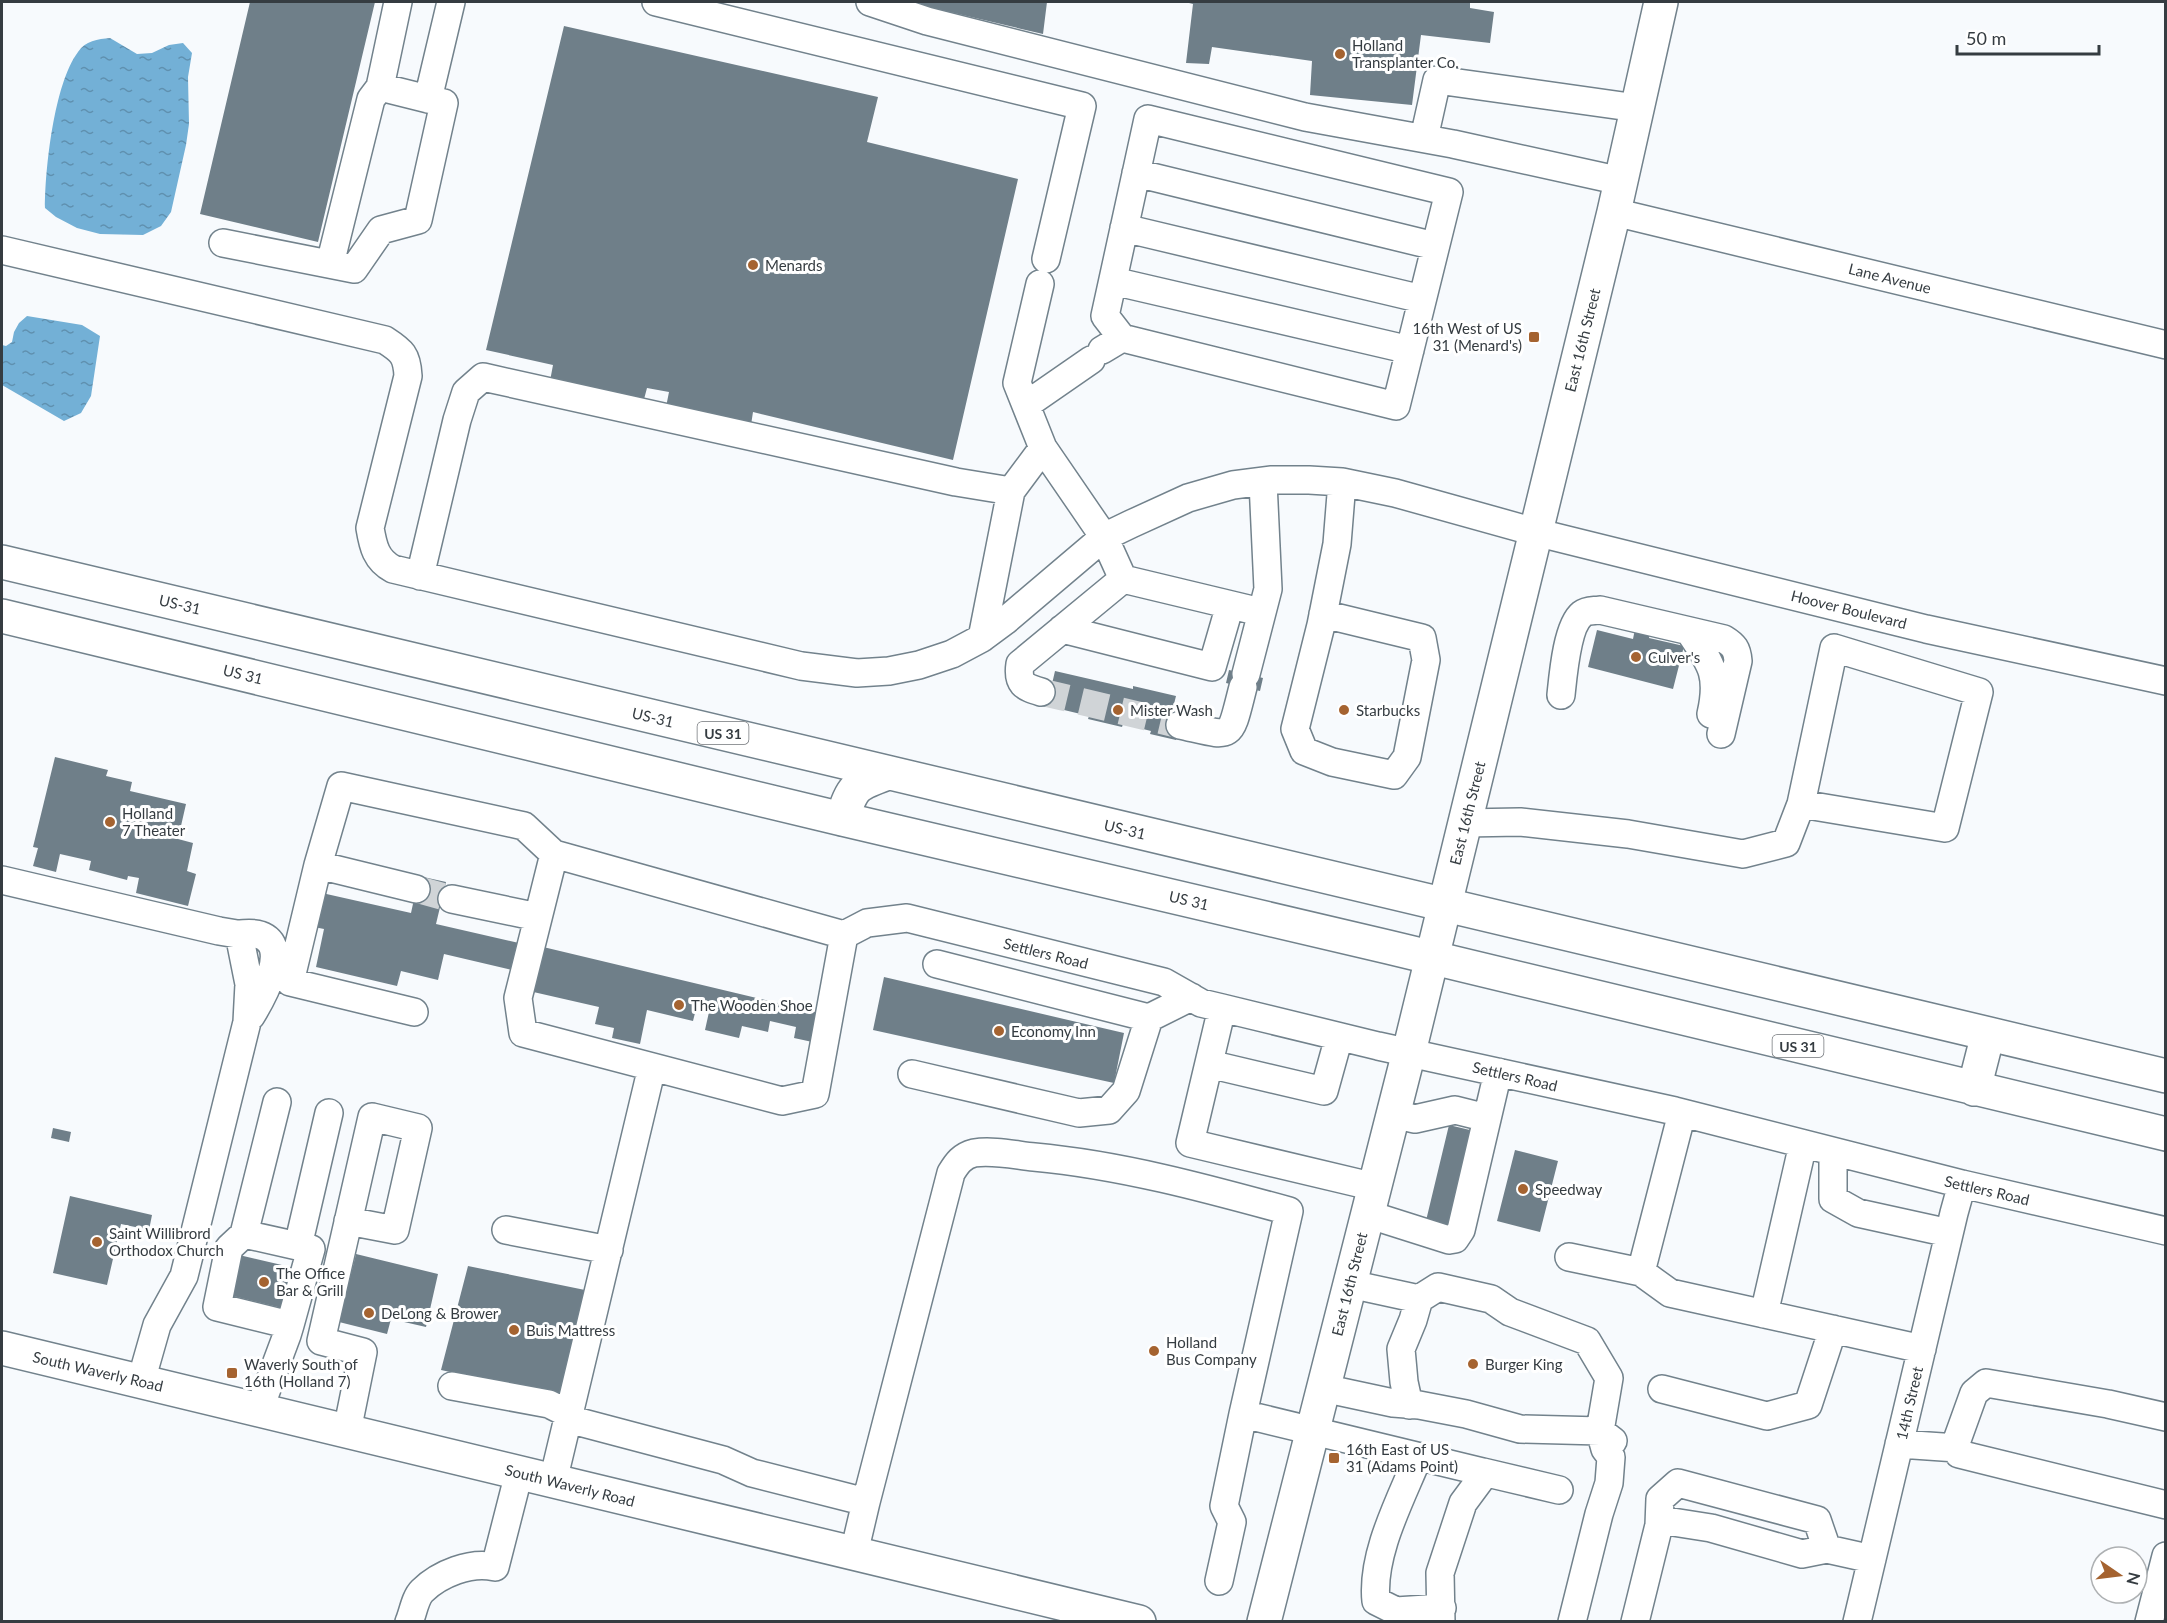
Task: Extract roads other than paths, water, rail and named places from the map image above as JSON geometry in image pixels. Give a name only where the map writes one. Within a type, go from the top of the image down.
[{"type":"main road","name":"East 16th Street","points":[[1264,1622],[1409,1052],[1617,197],[1661,2]]},
{"type":"main road","name":"US-31","points":[[2,562],[1444,905]]},
{"type":"main road","name":"US 31","points":[[2,616],[842,819],[1431,957],[2166,1134]]},
{"type":"main road","points":[[842,819],[850,793],[864,782],[888,773]]},
{"type":"main road","name":"US 31","points":[[1444,905],[2166,1077]]},
{"type":"main road","points":[[1974,1089],[1988,1034]]},
{"type":"main road","name":"South Waverly Road","points":[[2,1348],[1139,1622]]},
{"type":"street","points":[[330,264],[371,99],[380,87],[398,2]]},
{"type":"street","points":[[428,99],[451,2]]},
{"type":"street","points":[[656,2],[1082,106],[1017,382],[1043,448],[1104,537],[1123,579]]},
{"type":"street","name":"Lane Avenue","points":[[870,2],[927,21],[1305,117],[1424,138],[1617,197],[2166,345]]},
{"type":"street","points":[[1424,138],[1437,80],[1637,108]]},
{"type":"street","points":[[223,243],[354,269],[381,230],[418,220],[444,103],[380,87]]},
{"type":"street","points":[[1026,405],[1105,349],[1396,406],[1449,192],[1148,119],[1105,316],[1105,349]]},
{"type":"street","points":[[1136,173],[1435,246]]},
{"type":"street","points":[[1124,228],[1422,299]]},
{"type":"street","name":"Hoover Boulevard","points":[[2,250],[385,339],[400,349],[408,362],[408,376],[370,528],[374,548],[383,563],[393,569],[801,666],[856,673],[889,671],[919,665],[952,654],[982,638],[1005,621],[1104,537],[1188,498],[1233,486],[1308,480],[1342,482],[1395,493],[1535,531],[1926,629],[2166,681]]},
{"type":"street","points":[[1113,281],[1410,350]]},
{"type":"street","points":[[420,576],[457,420],[466,392],[483,377],[515,382],[956,482],[1011,491]]},
{"type":"street","points":[[982,638],[1011,491],[1043,448]]},
{"type":"street","points":[[1179,725],[1220,734],[1228,732],[1233,727],[1268,589],[1263,482]]},
{"type":"street","points":[[1323,614],[1422,638],[1426,660],[1407,757],[1394,775],[1332,762],[1304,751],[1295,729],[1323,614],[1337,544],[1342,482]]},
{"type":"street","points":[[1123,579],[1262,612]]},
{"type":"street","points":[[1041,692],[1028,688],[1022,683],[1018,674],[1020,664],[1123,579]]},
{"type":"street","points":[[1062,629],[1212,667],[1230,604]]},
{"type":"street","points":[[1561,695],[1565,662],[1574,624],[1579,616],[1587,611],[1600,610],[1724,639],[1734,645],[1738,661],[1714,732]]},
{"type":"street","points":[[1916,672],[1926,629]]},
{"type":"street","points":[[1464,823],[1520,822],[1628,834],[1743,854],[1786,843],[1801,804],[1834,648],[1979,692],[1946,828],[1801,804]]},
{"type":"street","points":[[414,1012],[290,982],[318,866],[341,786],[524,826],[554,854],[856,929],[814,1094],[782,1101],[523,1033],[518,998],[554,854]]},
{"type":"street","points":[[318,866],[416,889]]},
{"type":"street","points":[[2,880],[219,931],[246,933],[269,940],[275,951],[267,986],[247,1022],[186,1268],[177,1291],[157,1325],[141,1381]]},
{"type":"street","points":[[452,899],[538,917]]},
{"type":"street","name":"Settlers Road","points":[[856,929],[907,918],[1164,982],[1201,1002],[1222,1008],[1339,1037],[1683,1113],[1962,1184],[2166,1231]]},
{"type":"street","points":[[937,964],[1149,1018],[1191,997]]},
{"type":"street","points":[[1222,1008],[1190,1143],[1371,1200],[1449,1240],[1455,1239],[1461,1230],[1498,1072]]},
{"type":"street","points":[[912,1074],[1079,1113],[1109,1110],[1126,1091],[1149,1018]]},
{"type":"street","points":[[1209,1064],[1324,1091],[1339,1037]]},
{"type":"street","points":[[553,1481],[652,1067]]},
{"type":"street","points":[[277,1102],[244,1234],[229,1248],[217,1307],[290,1325]]},
{"type":"street","points":[[1393,1114],[1415,1119],[1455,1110],[1487,1118]]},
{"type":"street","points":[[298,1246],[329,1113]]},
{"type":"street","points":[[1641,1272],[1683,1113]]},
{"type":"street","points":[[1764,1314],[1803,1144]]},
{"type":"street","points":[[1833,1152],[1833,1199],[1858,1213],[1949,1233]]},
{"type":"street","points":[[854,1553],[951,1173],[959,1160],[974,1154],[1005,1154],[1083,1162],[1199,1186],[1289,1211],[1224,1506],[1232,1522],[1219,1581]]},
{"type":"street","name":"14th Street","points":[[1857,1622],[1962,1184]]},
{"type":"street","points":[[347,1431],[363,1353],[321,1341],[348,1221]]},
{"type":"street","points":[[506,1230],[609,1250]]},
{"type":"street","points":[[244,1234],[311,1249],[290,1325],[259,1410]]},
{"type":"street","points":[[1569,1257],[1641,1272],[1670,1293],[1922,1349]]},
{"type":"street","points":[[1350,1284],[1419,1299]]},
{"type":"street","points":[[1409,1405],[1401,1349],[1419,1299],[1438,1287],[1491,1299],[1510,1312],[1587,1341],[1609,1378],[1600,1431],[1605,1449],[1611,1457],[1609,1483],[1572,1622]]},
{"type":"street","points":[[1662,1389],[1767,1416],[1808,1405],[1833,1329]]},
{"type":"street","points":[[2166,1417],[2108,1404],[1986,1383],[1974,1393],[1956,1443],[1959,1454],[2166,1505]]},
{"type":"street","points":[[452,1386],[549,1404],[569,1416],[723,1460],[752,1473],[866,1502]]},
{"type":"street","points":[[1323,1388],[1393,1403],[1466,1414],[1520,1429],[1600,1431],[1614,1442],[1623,1464],[1621,1488],[1613,1509],[1586,1622]]},
{"type":"street","points":[[1243,1414],[1560,1490]]},
{"type":"street","points":[[1899,1444],[1957,1448]]},
{"type":"street","points":[[1418,1456],[1384,1540],[1375,1587],[1376,1600],[1396,1611],[1441,1615],[1440,1574],[1462,1503],[1480,1480],[1483,1472]]},
{"type":"street","points":[[409,1622],[420,1593],[447,1573],[486,1565],[495,1567],[519,1473]]},
{"type":"street","points":[[1635,1622],[1660,1520],[1660,1499],[1678,1483],[1817,1520],[1827,1549]]},
{"type":"street","points":[[1660,1520],[1711,1528],[1802,1554],[1827,1549],[1872,1559]]},
{"type":"street","points":[[2150,1622],[2166,1556]]},
{"type":"water","points":[[110,38],[137,54],[152,53],[169,45],[183,43],[192,53],[188,77],[189,124],[171,212],[161,226],[143,235],[100,234],[77,228],[56,217],[45,208],[52,127],[63,84],[70,66],[84,45]]},
{"type":"water","points":[[27,316],[82,325],[100,336],[91,396],[81,413],[64,421],[2,385],[2,345],[6,346],[12,342],[19,323]]},
{"type":"tunnel","points":[[1041,692],[1180,725]]},
{"type":"tunnel","points":[[416,889],[452,899]]},
{"type":"place","name":"Holland Transplanter Co.","points":[[1340,54]]},
{"type":"place","name":"Menards","points":[[753,265]]},
{"type":"place","name":"16th West of US 31 (Menard's)","points":[[1534,337]]},
{"type":"place","name":"Culver's","points":[[1636,657]]},
{"type":"place","name":"Mister Wash","points":[[1118,710]]},
{"type":"place","name":"Starbucks","points":[[1344,710]]},
{"type":"place","name":"Holland 7 Theater","points":[[110,822]]},
{"type":"place","name":"The Wooden Shoe","points":[[679,1005]]},
{"type":"place","name":"Economy Inn","points":[[999,1031]]},
{"type":"place","name":"Speedway","points":[[1523,1189]]},
{"type":"place","name":"Saint Willibrord Orthodox Church","points":[[97,1242]]},
{"type":"place","name":"The Office Bar & Grill","points":[[264,1282]]},
{"type":"place","name":"DeLong & Brower","points":[[369,1313]]},
{"type":"place","name":"Buis Mattress","points":[[514,1330]]},
{"type":"place","name":"Holland Bus Company","points":[[1154,1351]]},
{"type":"place","name":"Burger King","points":[[1473,1364]]},
{"type":"place","name":"Waverly South of 16th (Holland 7)","points":[[232,1373]]},
{"type":"place","name":"16th East of US 31 (Adams Point)","points":[[1334,1458]]}]
